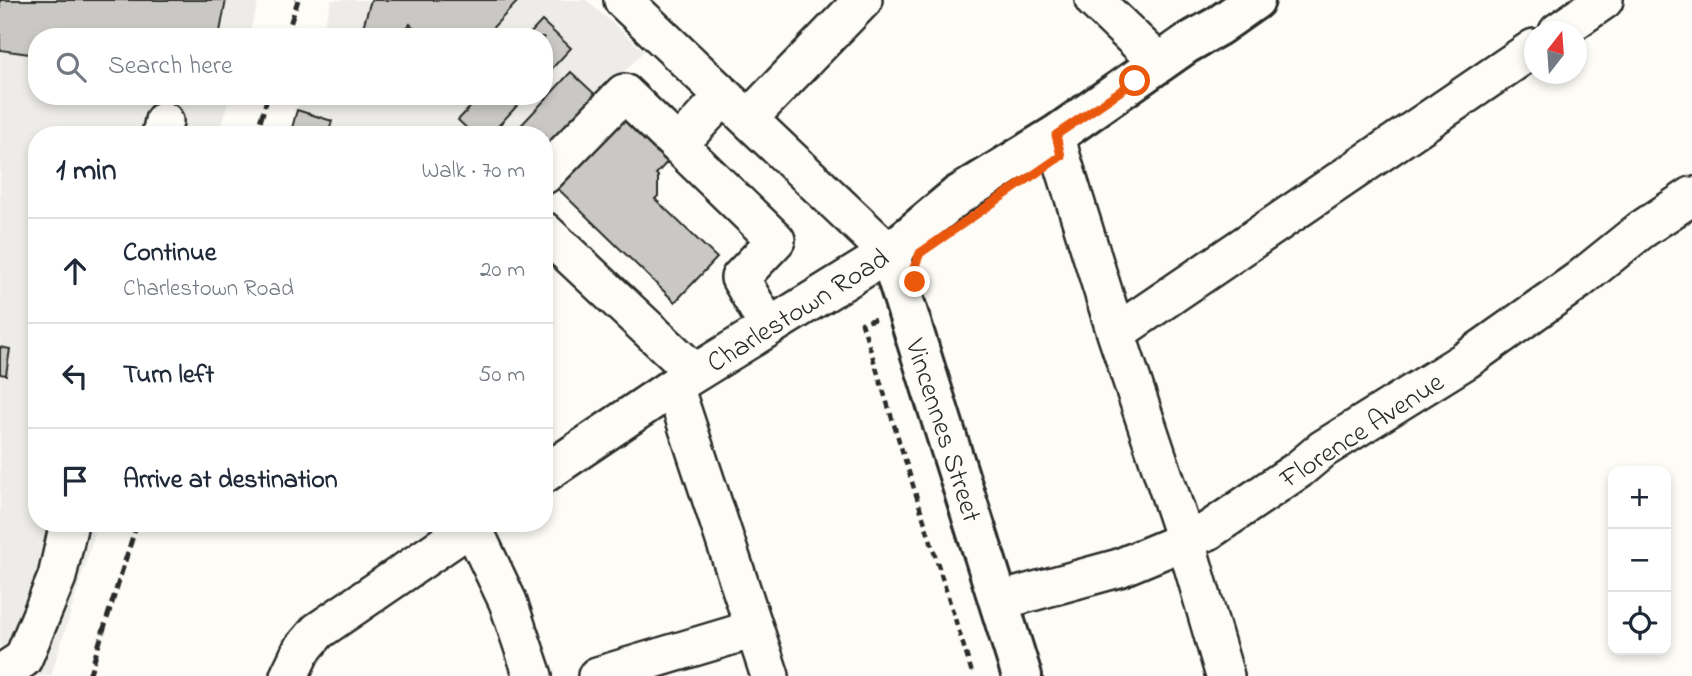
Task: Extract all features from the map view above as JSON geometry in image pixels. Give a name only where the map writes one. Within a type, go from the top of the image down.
[{"type":"main road","name":"Charlestown Road","points":[[889,253],[957,196],[1056,135],[1255,0]]},
{"type":"main road","name":"Vincennes Street","points":[[889,253],[1023,676]]},
{"type":"street","name":"Vincennes Street","points":[[623,0],[889,253]]},
{"type":"street","points":[[678,145],[736,108],[863,0]]},
{"type":"street","points":[[1094,0],[1159,63]]},
{"type":"street","points":[[1574,21],[1604,0]]},
{"type":"street","points":[[1116,333],[1524,55]]},
{"type":"street","points":[[553,166],[624,93],[776,240],[740,278],[768,326]]},
{"type":"street","points":[[1056,135],[1116,333],[1186,542],[1225,676]]},
{"type":"street","name":"Florence Avenue","points":[[999,601],[1119,568],[1208,531],[1298,470],[1323,449],[1466,360],[1692,196]]},
{"type":"street","points":[[553,241],[685,379],[769,676]]},
{"type":"street","name":"Charlestown Road","points":[[553,468],[685,379],[889,253]]},
{"type":"street","points":[[0,674],[23,659],[57,577],[67,532]]},
{"type":"street","points":[[289,676],[301,651],[318,631],[462,532]]},
{"type":"street","points":[[477,532],[508,602],[533,676]]},
{"type":"street","points":[[597,676],[754,629]]},
{"type":"path","points":[[907,309],[862,323],[973,676]]},
{"type":"shaded area","points":[[0,0],[259,0],[251,28],[28,28],[28,105],[227,105],[221,126],[28,126],[28,532],[95,532],[51,676],[0,676]]},
{"type":"shaded area","points":[[332,0],[586,0],[644,51],[599,98],[553,129],[553,126],[293,126],[298,105],[553,105],[553,28],[323,28]]},
{"type":"building","points":[[0,0],[226,0],[221,28],[28,28],[28,54],[0,50]]},
{"type":"building","points":[[371,0],[519,0],[493,28],[414,28],[410,24],[407,28],[363,28]]},
{"type":"building","points":[[542,21],[550,28],[535,28]]},
{"type":"building","points":[[553,31],[571,48],[553,67]]},
{"type":"building","points":[[571,72],[599,98],[553,147],[553,126],[520,126],[540,105],[553,105],[553,91]]},
{"type":"building","points":[[472,105],[518,105],[498,126],[464,126],[458,120]]},
{"type":"building","points":[[621,107],[672,157],[656,174],[658,196],[655,199],[717,258],[675,302],[553,184],[553,178]]},
{"type":"building","points":[[297,110],[332,121],[331,126],[293,126]]},
{"type":"building","points":[[0,347],[10,349],[6,375],[0,374]]},
{"type":"railway","points":[[289,28],[298,0]]},
{"type":"railway","points":[[259,126],[265,105]]},
{"type":"railway","points":[[89,676],[134,532]]},
{"type":"route","points":[[915,282],[914,268],[920,253],[1061,156],[1056,135],[1135,81]]}]
